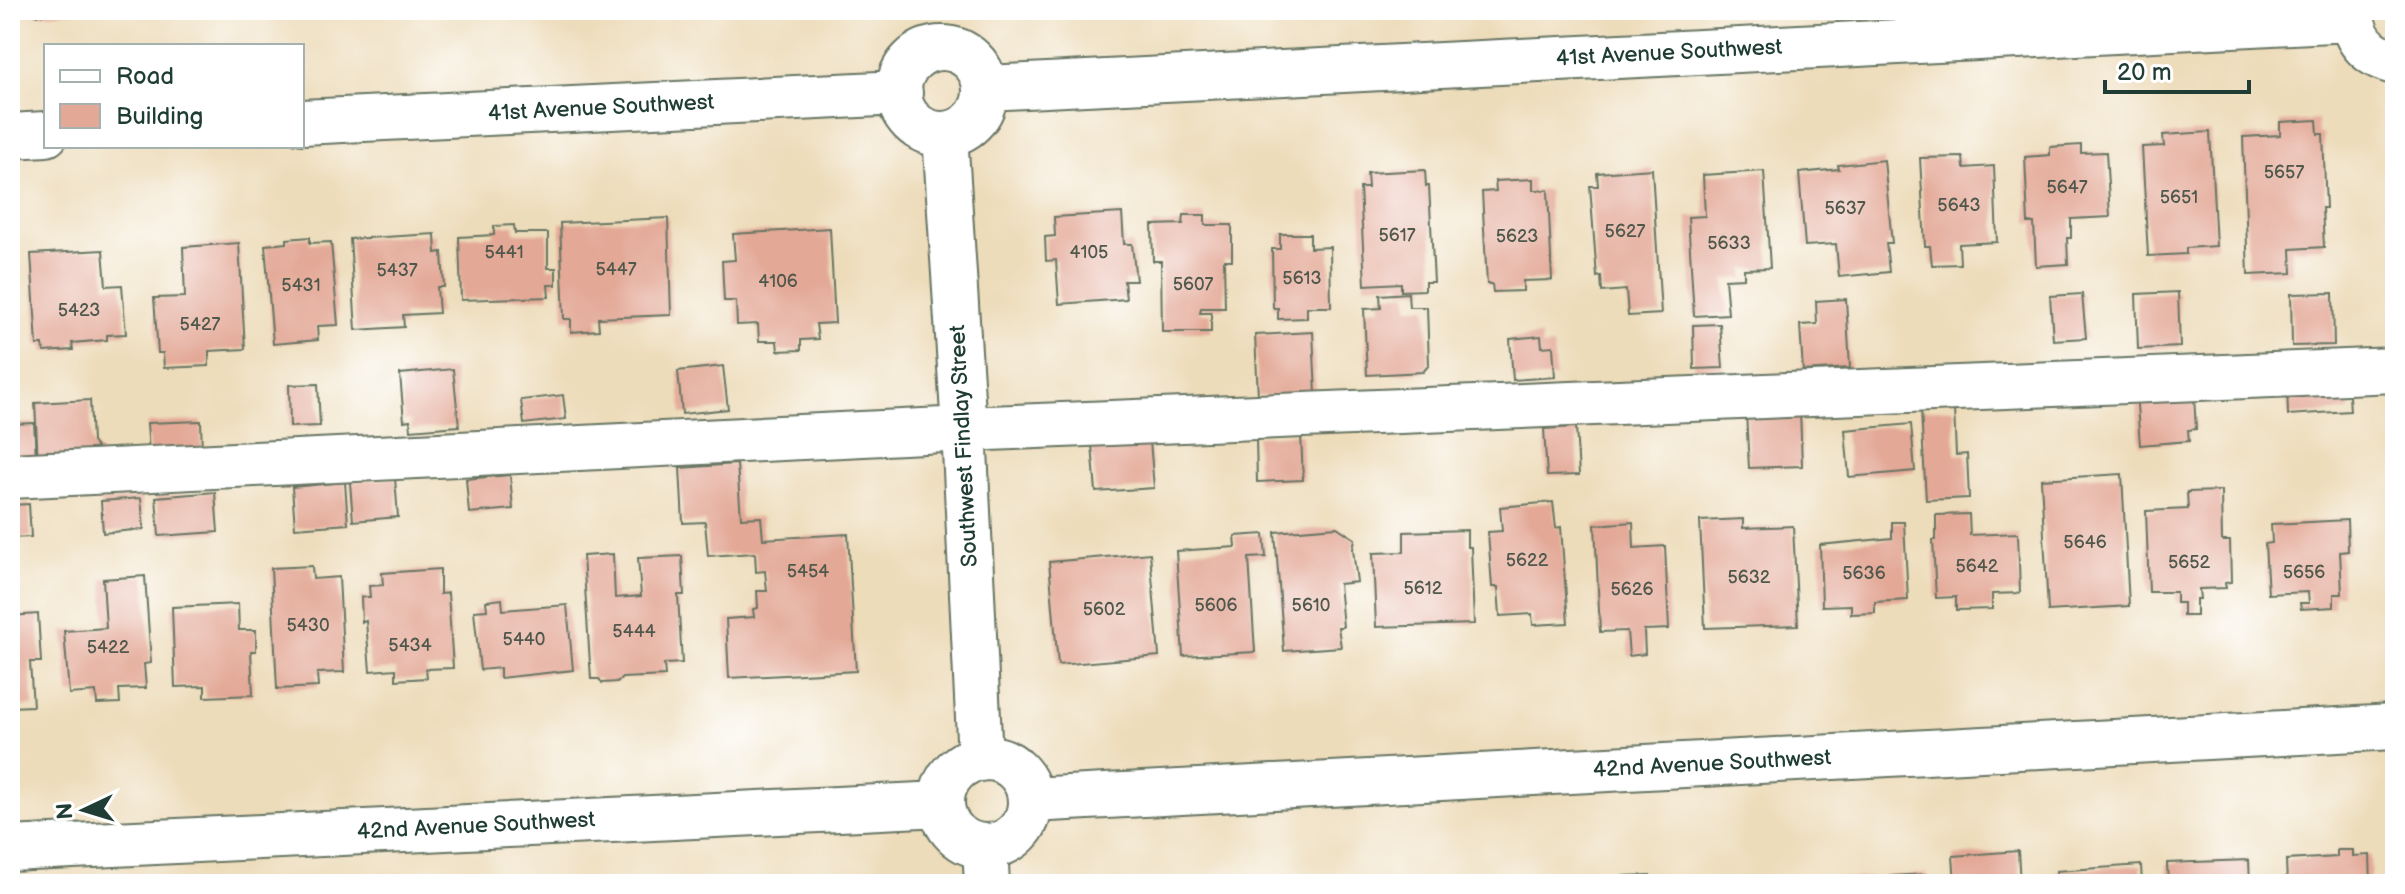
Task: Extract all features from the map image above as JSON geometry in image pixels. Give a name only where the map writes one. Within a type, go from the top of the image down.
[{"type":"street","points":[[2352,14],[2359,41],[2370,53],[2395,62]]},
{"type":"street","name":"41st Avenue Southwest","points":[[986,88],[2352,14]]},
{"type":"street","points":[[941,29],[952,48],[966,53],[977,63],[986,88],[978,116],[968,126],[945,134],[927,132],[915,125],[905,113],[900,93],[903,72],[941,29]]},
{"type":"street","name":"41st Avenue Southwest","points":[[304,122],[900,93]]},
{"type":"street","points":[[10,136],[44,134]]},
{"type":"street","name":"Southwest Findlay Street","points":[[945,134],[964,429],[980,759]]},
{"type":"street","points":[[10,476],[964,429],[2395,370]]},
{"type":"street","name":"42nd Avenue Southwest","points":[[1031,800],[2395,727]]},
{"type":"street","points":[[980,759],[1005,762],[1016,770],[1025,782],[1031,800],[1023,826],[1013,837],[999,844],[986,865],[970,843],[956,835],[948,825],[942,804],[946,784],[953,773],[964,764],[980,759]]},
{"type":"street","name":"42nd Avenue Southwest","points":[[10,849],[942,804]]},
{"type":"building","points":[[35,10],[74,10],[74,12],[36,15]]},
{"type":"building","points":[[2317,120],[2318,134],[2323,134],[2324,247],[2291,249],[2292,273],[2248,275],[2243,137],[2280,135],[2280,122]]},
{"type":"building","points":[[2210,132],[2216,246],[2186,248],[2186,254],[2148,256],[2142,147],[2164,146],[2163,135]]},
{"type":"building","points":[[2081,145],[2081,153],[2106,152],[2110,217],[2071,219],[2071,238],[2067,238],[2068,264],[2036,266],[2034,223],[2028,223],[2025,157],[2050,155],[2050,147]]},
{"type":"building","points":[[1963,157],[1964,168],[1994,166],[1997,242],[1959,244],[1960,264],[1932,265],[1930,246],[1925,246],[1920,158]]},
{"type":"building","points":[[1884,160],[1892,243],[1886,243],[1889,272],[1839,277],[1836,244],[1805,246],[1799,173]]},
{"type":"building","points":[[1652,169],[1661,314],[1628,316],[1626,290],[1602,292],[1601,276],[1597,277],[1590,186],[1598,186],[1597,173]]},
{"type":"building","points":[[1425,170],[1426,186],[1429,186],[1434,282],[1425,282],[1425,290],[1401,291],[1401,283],[1365,285],[1360,188],[1368,188],[1367,173]]},
{"type":"building","points":[[1764,171],[1770,268],[1744,269],[1744,278],[1725,279],[1728,314],[1694,316],[1688,217],[1705,216],[1703,175]]},
{"type":"building","points":[[1533,179],[1533,190],[1548,190],[1552,280],[1523,281],[1523,291],[1493,292],[1492,284],[1487,284],[1482,192],[1496,191],[1495,181]]},
{"type":"building","points":[[1122,213],[1124,244],[1132,244],[1136,281],[1124,281],[1126,299],[1059,304],[1056,260],[1046,261],[1045,237],[1055,236],[1054,217]]},
{"type":"building","points":[[1184,215],[1205,215],[1205,225],[1232,225],[1232,260],[1224,260],[1225,308],[1201,308],[1200,313],[1211,313],[1211,332],[1162,332],[1161,261],[1153,261],[1152,225],[1183,224]]},
{"type":"building","points":[[668,218],[671,315],[598,318],[599,330],[571,332],[571,319],[564,319],[560,223]]},
{"type":"building","points":[[514,225],[515,233],[548,233],[548,268],[556,268],[556,285],[548,285],[549,297],[461,300],[459,237],[494,235],[494,226]]},
{"type":"building","points":[[830,228],[835,323],[816,324],[818,339],[801,340],[801,350],[778,351],[777,341],[759,341],[758,324],[737,325],[736,301],[724,301],[722,261],[735,260],[733,234]]},
{"type":"building","points":[[435,234],[436,253],[442,252],[444,287],[437,287],[439,313],[403,315],[404,327],[356,330],[350,239]]},
{"type":"building","points":[[1280,234],[1310,234],[1310,248],[1330,247],[1331,307],[1307,307],[1307,318],[1278,319],[1278,308],[1273,308],[1272,249],[1280,249]]},
{"type":"building","points":[[310,237],[310,243],[331,242],[338,325],[317,326],[318,340],[273,344],[265,245]]},
{"type":"building","points":[[239,243],[245,349],[209,351],[209,366],[164,368],[163,353],[158,353],[154,298],[185,297],[183,247]]},
{"type":"building","points":[[103,250],[106,286],[122,285],[126,334],[107,335],[107,340],[72,343],[73,350],[44,352],[43,345],[37,345],[31,254]]},
{"type":"building","points":[[2178,292],[2180,347],[2138,349],[2136,294]]},
{"type":"building","points":[[1408,293],[1409,307],[1427,307],[1429,365],[1423,372],[1367,375],[1364,309],[1381,308],[1380,295]]},
{"type":"building","points":[[2333,293],[2334,345],[2292,346],[2291,294]]},
{"type":"building","points":[[2082,294],[2086,338],[2053,340],[2050,296]]},
{"type":"building","points":[[1846,299],[1850,368],[1803,371],[1800,325],[1817,324],[1816,301]]},
{"type":"building","points":[[1720,324],[1723,368],[1694,369],[1693,325]]},
{"type":"building","points":[[1313,332],[1316,394],[1258,396],[1255,335]]},
{"type":"building","points":[[1541,336],[1542,347],[1553,346],[1555,377],[1513,380],[1510,339]]},
{"type":"building","points":[[723,366],[728,409],[682,414],[678,371]]},
{"type":"building","points":[[453,369],[459,426],[411,430],[410,420],[404,421],[400,374]]},
{"type":"building","points":[[2348,381],[2350,411],[2288,415],[2287,384]]},
{"type":"building","points":[[318,384],[320,426],[290,427],[289,385]]},
{"type":"building","points":[[2136,392],[2194,397],[2196,429],[2188,430],[2189,441],[2140,445]]},
{"type":"building","points":[[563,395],[566,419],[524,424],[521,400]]},
{"type":"building","points":[[90,400],[92,442],[104,457],[38,461],[35,403]]},
{"type":"building","points":[[1954,408],[1956,455],[1967,454],[1969,498],[1926,500],[1921,410]]},
{"type":"building","points":[[1800,410],[1802,466],[1749,468],[1746,413]]},
{"type":"building","points":[[201,421],[202,452],[149,454],[147,423]]},
{"type":"building","points":[[34,423],[36,457],[10,458],[10,424]]},
{"type":"building","points":[[1911,424],[1915,471],[1849,477],[1845,430]]},
{"type":"building","points":[[1576,427],[1579,475],[1547,476],[1544,429]]},
{"type":"building","points":[[1301,434],[1303,480],[1257,482],[1256,436]]},
{"type":"building","points":[[1150,441],[1154,488],[1096,492],[1092,445]]},
{"type":"building","points":[[737,464],[741,518],[761,517],[763,539],[848,534],[856,671],[729,678],[726,619],[754,617],[753,609],[758,608],[757,591],[767,591],[765,571],[756,572],[755,553],[708,556],[705,522],[683,523],[680,468]]},
{"type":"building","points":[[2122,474],[2129,606],[2048,611],[2041,479]]},
{"type":"building","points":[[510,475],[513,509],[469,513],[466,479]]},
{"type":"building","points":[[395,478],[398,517],[353,521],[350,482]]},
{"type":"building","points":[[345,482],[348,524],[295,528],[292,487]]},
{"type":"building","points":[[2221,491],[2222,541],[2230,541],[2231,582],[2225,583],[2226,588],[2199,589],[2196,616],[2183,616],[2183,603],[2176,603],[2176,592],[2149,592],[2146,511],[2188,509],[2187,492]]},
{"type":"building","points":[[215,492],[218,532],[159,536],[156,497]]},
{"type":"building","points":[[141,498],[144,529],[103,533],[101,501]]},
{"type":"building","points":[[1553,502],[1556,528],[1561,527],[1568,623],[1533,625],[1532,614],[1500,616],[1498,587],[1492,587],[1488,532],[1502,531],[1500,507]]},
{"type":"building","points":[[29,504],[31,537],[10,538],[10,505]]},
{"type":"building","points":[[1969,514],[1970,535],[2018,533],[2020,593],[1992,594],[1992,609],[1956,610],[1956,597],[1936,598],[1933,540],[1936,540],[1936,515]]},
{"type":"building","points":[[1743,519],[1743,528],[1793,526],[1798,625],[1705,628],[1700,521]]},
{"type":"building","points":[[2347,520],[2348,551],[2340,552],[2342,594],[2334,594],[2334,607],[2301,609],[2300,603],[2309,603],[2308,592],[2268,594],[2265,544],[2272,543],[2271,524]]},
{"type":"building","points":[[1633,522],[1634,548],[1665,546],[1669,629],[1644,630],[1645,654],[1629,656],[1627,631],[1600,632],[1595,525]]},
{"type":"building","points":[[1892,522],[1904,522],[1908,600],[1875,602],[1875,613],[1851,614],[1851,605],[1822,606],[1820,545],[1892,538]]},
{"type":"building","points":[[1337,527],[1355,539],[1353,549],[1357,582],[1339,584],[1343,627],[1338,627],[1341,647],[1284,651],[1275,532]]},
{"type":"building","points":[[1467,530],[1467,547],[1471,547],[1474,624],[1376,627],[1373,553],[1404,552],[1404,532]]},
{"type":"building","points":[[1264,534],[1266,557],[1249,558],[1255,652],[1183,656],[1176,551],[1236,547],[1235,536]]},
{"type":"building","points":[[1150,553],[1159,656],[1058,665],[1049,562]]},
{"type":"building","points":[[613,554],[615,598],[641,596],[638,558],[682,556],[684,595],[678,595],[682,663],[664,664],[665,676],[622,678],[618,682],[602,683],[599,679],[591,679],[583,556]]},
{"type":"building","points":[[312,566],[313,579],[339,577],[344,672],[317,673],[318,687],[277,689],[271,568]]},
{"type":"building","points":[[440,569],[440,594],[448,593],[453,668],[426,669],[427,678],[396,680],[396,669],[370,671],[361,597],[370,597],[369,586],[383,585],[382,573]]},
{"type":"building","points":[[145,576],[151,663],[144,664],[146,688],[119,689],[120,703],[97,704],[96,692],[69,694],[64,631],[106,628],[103,579]]},
{"type":"building","points":[[502,599],[503,610],[567,605],[573,670],[500,678],[500,668],[480,670],[474,611],[487,610],[486,601]]},
{"type":"building","points":[[238,604],[239,630],[256,630],[256,651],[251,651],[253,695],[205,697],[205,686],[175,687],[172,607]]},
{"type":"building","points":[[38,614],[41,662],[30,662],[33,706],[10,707],[10,616]]},
{"type":"building","points":[[2337,850],[2353,850],[2353,856],[2370,855],[2371,884],[2287,884],[2286,860],[2337,857]]},
{"type":"building","points":[[2018,851],[2020,884],[1955,884],[1953,856]]},
{"type":"building","points":[[2249,860],[2250,884],[2168,884],[2167,863]]},
{"type":"building","points":[[2141,865],[2142,884],[2057,884],[2056,871]]},
{"type":"building","points":[[1926,874],[1926,884],[1838,884],[1838,879]]},
{"type":"building","points":[[1650,875],[1650,884],[1624,884],[1623,876]]}]
